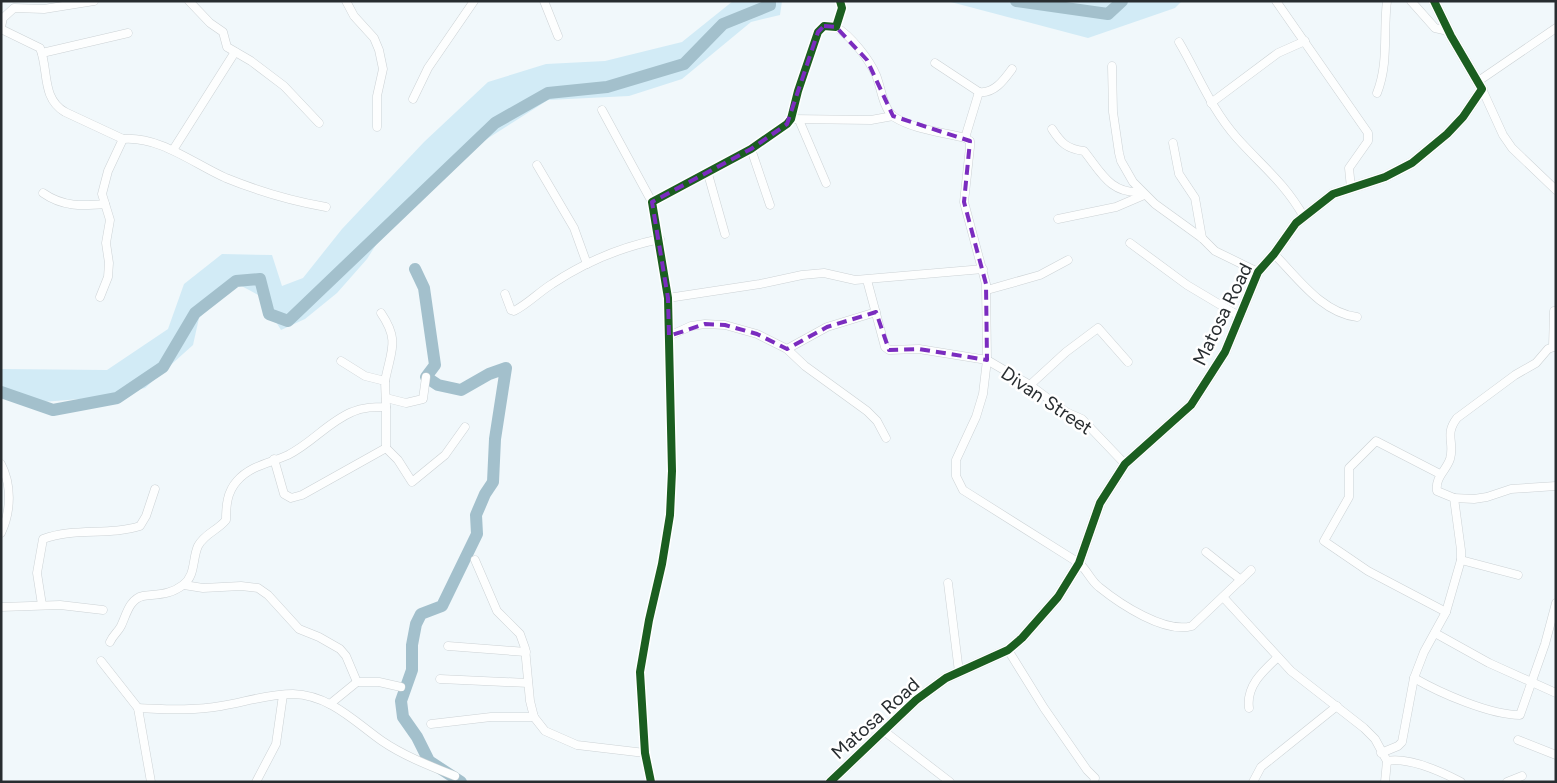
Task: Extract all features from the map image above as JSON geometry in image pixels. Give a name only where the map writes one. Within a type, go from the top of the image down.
[{"type":"street","points":[[94,1],[44,9],[14,8],[3,18],[1,28],[36,45],[42,53],[46,81],[56,107],[123,139],[133,138],[173,150],[226,178],[262,191],[326,207]]},
{"type":"street","points":[[189,1],[210,23],[223,32],[227,47],[251,61],[284,86],[320,123]]},
{"type":"street","points":[[346,1],[354,16],[374,38],[379,50],[383,69],[377,96],[378,127]]},
{"type":"street","points":[[413,99],[428,68],[474,1]]},
{"type":"street","points":[[544,1],[558,36]]},
{"type":"street","points":[[836,27],[842,8],[840,1]]},
{"type":"street","points":[[1276,1],[1368,133],[1368,141],[1348,168],[1351,188]]},
{"type":"street","points":[[1378,93],[1383,76],[1387,46],[1387,1]]},
{"type":"street","points":[[1411,1],[1435,28],[1448,31]]},
{"type":"street","points":[[1434,1],[1448,31],[1480,85],[1503,135],[1512,148],[1556,190]]},
{"type":"street","points":[[826,183],[795,119],[798,91],[818,32],[824,26],[836,27],[867,60],[876,74],[888,109],[893,116],[919,128],[965,138],[970,141],[964,202],[987,290],[987,360],[983,394],[956,460],[958,482],[963,490],[1080,564],[1088,571],[1097,586],[1159,624],[1184,628],[1192,626],[1251,570]]},
{"type":"street","points":[[1480,85],[1556,28]]},
{"type":"street","points":[[42,53],[128,34]]},
{"type":"street","points":[[1211,102],[1278,53],[1305,41]]},
{"type":"street","points":[[1179,42],[1211,102],[1236,137],[1274,174],[1292,196],[1304,217]]},
{"type":"street","points":[[173,150],[234,52]]},
{"type":"street","points":[[934,63],[983,93],[997,87],[1012,70]]},
{"type":"street","points":[[1112,66],[1113,112],[1119,154],[1121,161],[1143,193],[1202,238],[1215,251],[1258,272]]},
{"type":"street","name":"Matosa Road","points":[[830,782],[916,700],[959,672],[1008,650],[1022,638],[1058,597],[1080,564],[1100,503],[1125,464],[1191,405],[1220,362],[1258,272],[1274,254],[1296,223],[1333,194],[1385,177],[1412,163],[1464,117],[1480,85]]},
{"type":"street","points":[[965,138],[979,92]]},
{"type":"street","points":[[602,110],[652,202],[660,239],[668,298],[672,480],[662,564],[648,620],[640,672],[645,753],[651,782]]},
{"type":"street","points":[[652,202],[678,186],[708,174],[751,149],[795,119],[871,120],[893,116]]},
{"type":"street","points":[[1052,129],[1062,144],[1072,150],[1084,151],[1110,184],[1127,193],[1143,193]]},
{"type":"street","points":[[100,297],[108,277],[109,262],[106,243],[110,220],[102,194],[108,171],[123,139]]},
{"type":"street","points":[[1173,143],[1179,174],[1195,198],[1202,238]]},
{"type":"street","points":[[751,149],[770,205]]},
{"type":"street","points":[[537,165],[574,228],[587,264]]},
{"type":"street","points":[[708,174],[725,234]]},
{"type":"street","points":[[1058,219],[1116,207],[1143,193]]},
{"type":"street","points":[[43,194],[52,200],[82,206],[104,204]]},
{"type":"street","points":[[505,294],[511,310],[514,311],[554,282],[587,264],[617,251],[660,239]]},
{"type":"street","points":[[1130,243],[1187,285],[1239,316]]},
{"type":"street","points":[[1274,254],[1320,300],[1340,314],[1357,317]]},
{"type":"street","points":[[987,290],[1040,275],[1068,260]]},
{"type":"street","points":[[668,298],[760,284],[802,275],[824,273],[855,280],[867,280],[983,269]]},
{"type":"street","points":[[867,280],[885,347],[889,350],[919,349],[987,360]]},
{"type":"street","points":[[1554,311],[1555,347],[1548,349],[1536,363],[1515,375],[1457,418],[1449,433],[1452,446],[1450,460],[1440,474],[1437,491],[1454,498],[1480,498],[1511,489],[1556,486]]},
{"type":"street","points":[[787,348],[827,327],[876,312]]},
{"type":"street","points":[[381,313],[392,328],[394,338],[385,381],[386,448],[398,460],[412,482],[444,455],[465,427]]},
{"type":"street","points":[[669,336],[690,326],[725,325],[757,334],[787,348],[805,366],[867,411],[877,421],[886,438]]},
{"type":"street","points":[[1030,386],[1066,352],[1098,328],[1128,362]]},
{"type":"street","name":"Divan Street","points":[[987,360],[1030,386],[1066,412],[1082,419],[1125,464]]},
{"type":"street","points":[[341,361],[365,376],[385,381]]},
{"type":"street","points":[[110,642],[121,626],[130,606],[138,598],[161,596],[184,585],[194,570],[199,545],[208,532],[221,526],[226,520],[228,498],[238,480],[263,463],[287,456],[306,445],[344,415],[386,402],[406,404],[423,399],[426,377]]},
{"type":"street","points":[[1440,474],[1376,441],[1350,468],[1350,497],[1324,541],[1374,575],[1446,612]]},
{"type":"street","points":[[274,460],[284,494],[291,498],[302,495],[386,448]]},
{"type":"street","points":[[1,464],[6,474],[9,501],[1,533]]},
{"type":"street","points":[[42,605],[37,573],[43,539],[70,532],[126,531],[140,526],[146,516],[155,489]]},
{"type":"street","points":[[1381,753],[1398,746],[1402,742],[1414,678],[1424,652],[1446,612],[1461,560],[1462,550],[1454,498]]},
{"type":"street","points":[[1206,552],[1241,580]]},
{"type":"street","points":[[475,560],[497,610],[520,634],[526,652],[528,683],[534,718],[545,731],[577,745],[645,753]]},
{"type":"street","points":[[1461,560],[1518,575]]},
{"type":"street","points":[[948,582],[959,672]]},
{"type":"street","points":[[184,585],[203,588],[241,586],[258,588],[268,595],[299,629],[319,637],[340,649],[346,656],[357,682]]},
{"type":"street","points":[[1223,597],[1278,657],[1303,681],[1337,706],[1375,739],[1387,761],[1386,782]]},
{"type":"street","points":[[1414,678],[1438,692],[1515,715],[1522,714],[1556,603]]},
{"type":"street","points":[[1,607],[42,605],[103,610]]},
{"type":"street","points":[[1435,633],[1489,664],[1556,693]]},
{"type":"street","points":[[448,646],[526,652]]},
{"type":"street","points":[[1008,650],[1044,708],[1094,778],[1094,782]]},
{"type":"street","points":[[1250,708],[1249,693],[1254,683],[1264,669],[1278,657]]},
{"type":"street","points":[[101,661],[138,708],[151,782]]},
{"type":"street","points":[[440,680],[528,683]]},
{"type":"street","points":[[330,704],[357,682],[379,682],[400,687]]},
{"type":"street","points":[[256,782],[276,744],[283,695]]},
{"type":"street","points":[[138,708],[207,708],[257,697],[301,696],[330,704],[348,715],[383,742],[423,763],[455,776]]},
{"type":"street","points":[[1253,782],[1261,767],[1337,706]]},
{"type":"street","points":[[430,724],[491,717],[534,718]]},
{"type":"street","points":[[884,731],[950,782]]},
{"type":"street","points":[[1518,740],[1556,754]]},
{"type":"street","points":[[1387,761],[1398,759],[1417,764],[1461,782]]},
{"type":"street","points":[[1507,782],[1522,776]]},
{"type":"highlighted area","points":[[824,26],[836,27],[867,60],[893,116],[970,141],[964,202],[986,284],[987,360],[919,349],[889,350],[876,312],[827,327],[787,349],[757,334],[725,325],[705,324],[669,336],[668,298],[652,202],[751,149],[787,124],[818,32]]},
{"type":"shaded area","points":[[733,1],[782,1],[780,15],[751,22],[682,79],[629,96],[548,100],[457,158],[393,218],[367,259],[337,293],[305,319],[281,330],[260,296],[234,282],[199,318],[193,345],[145,388],[105,397],[30,403],[1,398],[1,369],[107,370],[168,329],[184,284],[222,254],[272,255],[282,286],[303,278],[342,229],[424,142],[488,82],[546,64],[605,61],[682,42]]},
{"type":"shaded area","points":[[947,1],[1182,1],[1175,8],[1088,38]]},
{"type":"waterway","points":[[1,392],[53,410],[117,398],[163,367],[195,313],[236,281],[260,279],[269,314],[288,321],[495,123],[548,93],[607,87],[684,64],[723,24],[770,5],[770,1]]},
{"type":"waterway","points":[[1016,1],[1108,14],[1122,1]]},
{"type":"waterway","points":[[415,269],[424,288],[435,365],[426,377],[438,385],[461,390],[489,374],[506,368],[495,439],[493,482],[485,494],[476,515],[477,534],[442,606],[421,614],[416,624],[412,645],[412,670],[401,701],[403,717],[417,737],[429,761],[461,782]]},
{"type":"cycle path","points":[[651,782],[645,753],[640,672],[670,515],[672,471],[668,298],[652,202],[751,149],[787,124],[791,119],[798,91],[818,32],[824,26],[836,27],[842,8],[840,1]]},
{"type":"cycle path","points":[[830,782],[916,700],[946,678],[1008,650],[1022,638],[1058,597],[1079,563],[1100,503],[1125,464],[1191,405],[1225,352],[1258,272],[1274,254],[1296,223],[1333,194],[1385,177],[1412,163],[1447,134],[1463,117],[1482,89],[1451,36],[1434,1]]}]
